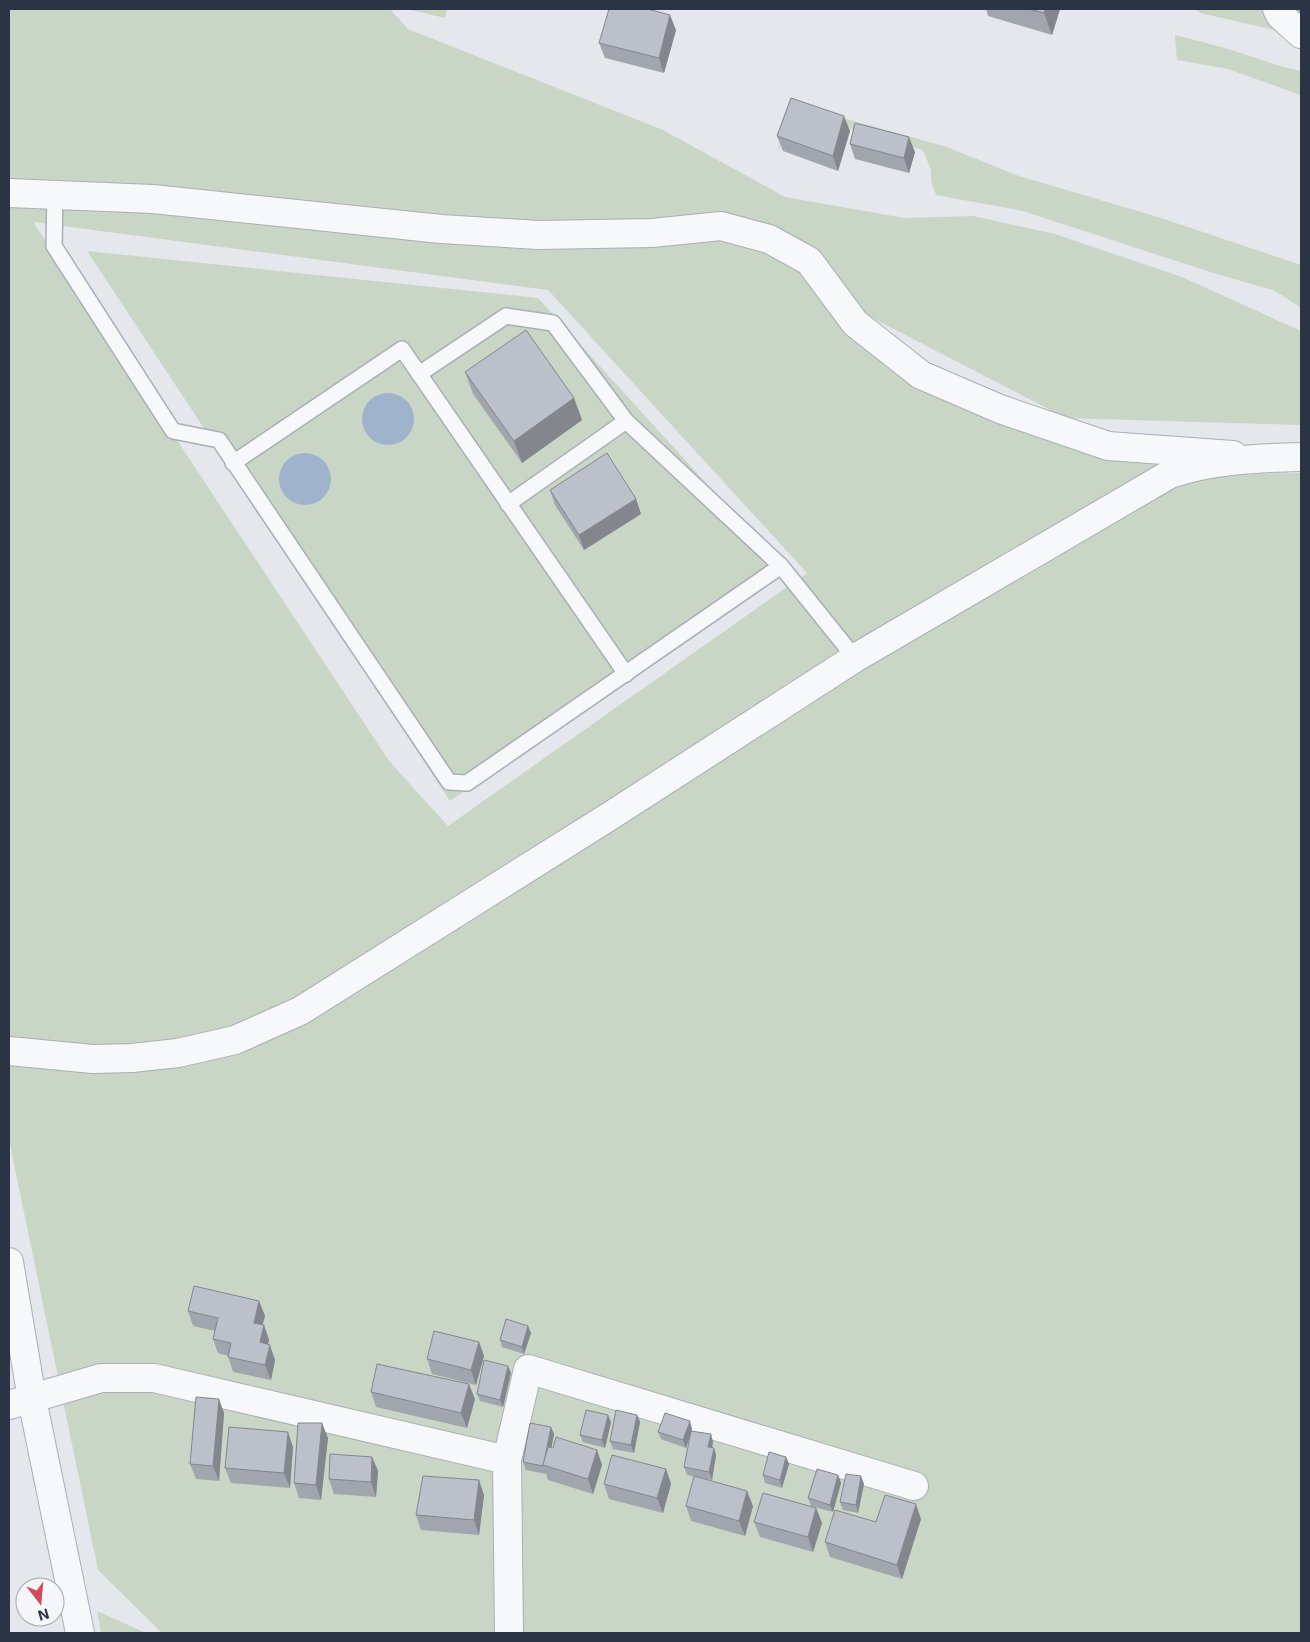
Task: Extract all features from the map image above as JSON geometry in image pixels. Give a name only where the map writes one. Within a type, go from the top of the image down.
[{"type":"street","points":[[1277,9],[1301,34]]},
{"type":"street","points":[[9,193],[153,199],[431,228],[538,235],[652,233],[721,226],[769,239],[809,261],[855,323],[921,375],[984,403],[1108,446],[1264,458]]},
{"type":"street","points":[[9,1051],[92,1059],[132,1058],[178,1053],[235,1040],[300,1011],[855,658],[1170,474],[1194,466],[1264,458],[1301,457]]},
{"type":"street","points":[[9,1262],[21,1402],[80,1633]]},
{"type":"street","points":[[509,1633],[507,1460],[528,1369],[914,1486]]},
{"type":"street","points":[[21,1402],[101,1378],[154,1378],[507,1460]]},
{"type":"lane","points":[[55,195],[54,246],[174,432],[219,440],[449,782],[466,784],[781,566]]},
{"type":"lane","points":[[419,374],[506,316],[553,322],[626,421],[781,566],[855,658]]},
{"type":"lane","points":[[233,462],[402,348],[626,674]]},
{"type":"lane","points":[[508,504],[626,421]]},
{"type":"green space","points":[[9,9],[390,9],[408,29],[663,130],[785,197],[904,218],[973,216],[1055,234],[1182,277],[1301,331],[1301,425],[1066,418],[857,310],[817,272],[915,389],[1197,474],[1301,473],[1301,1633],[162,1633],[98,1570],[9,1140]],"holes":[[[33,222],[548,290],[807,573],[448,826],[389,761]]]},
{"type":"green space","points":[[407,9],[447,9],[445,18]]},
{"type":"green space","points":[[1195,9],[1301,9],[1301,36],[1200,13]]},
{"type":"green space","points":[[1175,35],[1301,71],[1301,95],[1228,69],[1177,60]]},
{"type":"green space","points":[[789,103],[947,147],[1016,175],[1161,218],[1301,265],[1301,308],[1275,291],[1210,272],[1023,211],[936,195],[931,181],[931,170],[923,150],[797,113],[778,151]]},
{"type":"green space","points":[[87,251],[538,298],[784,569],[450,801]]},
{"type":"green space","points":[[97,1611],[146,1633],[101,1633]]},
{"type":"water","points":[[388,393],[398,395],[406,401],[412,409],[414,419],[412,429],[406,437],[398,443],[388,445],[378,443],[370,437],[364,429],[362,419],[364,409],[370,401],[378,395]]},
{"type":"water","points":[[305,453],[315,455],[323,461],[329,469],[331,479],[329,489],[323,497],[315,503],[305,505],[295,503],[287,497],[281,489],[279,479],[281,469],[287,461],[295,455]]},
{"type":"building","points":[[609,9],[648,9],[670,15],[659,58],[599,43]]},
{"type":"building","points":[[1029,9],[1045,9],[1044,13]]},
{"type":"building","points":[[791,98],[844,116],[833,156],[777,136]]},
{"type":"building","points":[[855,123],[909,137],[904,158],[850,144]]},
{"type":"building","points":[[526,330],[574,398],[514,441],[465,372]]},
{"type":"building","points":[[607,453],[636,499],[579,535],[550,490]]},
{"type":"building","points":[[194,1286],[259,1301],[254,1323],[264,1325],[260,1342],[270,1345],[265,1365],[228,1357],[231,1343],[213,1339],[218,1318],[188,1311]]},
{"type":"building","points":[[506,1319],[528,1326],[522,1347],[500,1340]]},
{"type":"building","points":[[434,1331],[479,1342],[471,1370],[427,1359]]},
{"type":"building","points":[[484,1360],[508,1366],[500,1400],[477,1394]]},
{"type":"building","points":[[377,1364],[469,1384],[461,1413],[371,1392]]},
{"type":"building","points":[[196,1397],[219,1399],[213,1466],[190,1464]]},
{"type":"building","points":[[586,1410],[608,1415],[602,1440],[580,1435]]},
{"type":"building","points":[[616,1410],[637,1415],[631,1445],[610,1441]]},
{"type":"building","points":[[665,1413],[690,1421],[683,1440],[658,1432]]},
{"type":"building","points":[[298,1423],[322,1423],[316,1485],[294,1483]]},
{"type":"building","points":[[530,1423],[551,1427],[543,1466],[523,1462]]},
{"type":"building","points":[[229,1427],[288,1432],[284,1473],[225,1468]]},
{"type":"building","points":[[691,1431],[711,1434],[708,1447],[714,1448],[709,1472],[684,1467]]},
{"type":"building","points":[[556,1437],[597,1450],[588,1479],[543,1465],[548,1447],[553,1448]]},
{"type":"building","points":[[769,1452],[786,1457],[780,1480],[763,1475]]},
{"type":"building","points":[[330,1454],[372,1457],[371,1482],[329,1479]]},
{"type":"building","points":[[612,1455],[666,1469],[657,1498],[604,1484]]},
{"type":"building","points":[[817,1469],[838,1475],[830,1505],[808,1498]]},
{"type":"building","points":[[846,1474],[861,1476],[856,1505],[840,1502]]},
{"type":"building","points":[[423,1476],[479,1480],[474,1520],[416,1515]]},
{"type":"building","points":[[694,1476],[747,1491],[739,1521],[686,1506]]},
{"type":"building","points":[[763,1493],[816,1508],[808,1537],[754,1522]]},
{"type":"building","points":[[885,1495],[916,1504],[897,1565],[825,1542],[835,1510],[876,1522]]},
{"type":"waterway","points":[[1298,9],[1301,14]]}]
